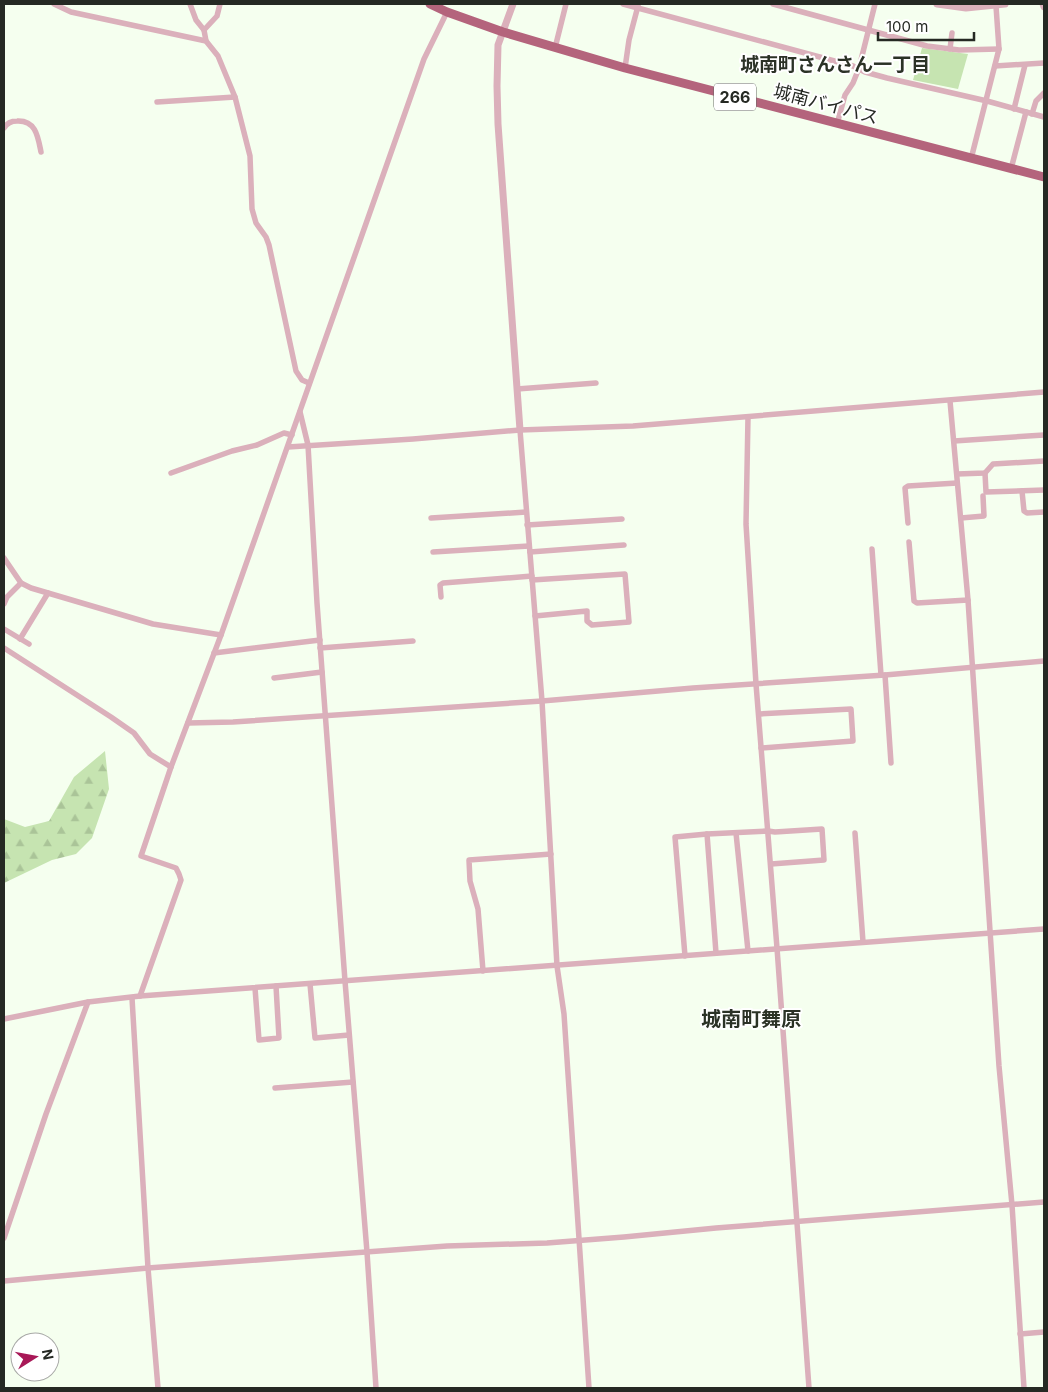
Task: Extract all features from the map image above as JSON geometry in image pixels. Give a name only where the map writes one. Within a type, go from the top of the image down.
[{"type":"highway","name":"城南バイパス","points":[[430,4],[503,32],[625,68],[1044,177]]},
{"type":"street","points":[[54,4],[71,12],[206,41]]},
{"type":"street","points":[[190,4],[196,20],[204,30],[206,41],[218,56],[235,97],[250,156],[252,209],[256,223],[269,244],[296,371],[302,380],[309,383]]},
{"type":"street","points":[[204,30],[217,16],[220,4]]},
{"type":"street","points":[[513,4],[498,45],[498,124],[526,512],[542,701],[557,966],[564,1014],[589,1388]]},
{"type":"street","points":[[555,48],[566,4]]},
{"type":"street","points":[[623,4],[638,6],[858,68],[864,72],[987,101],[1044,117]]},
{"type":"street","points":[[773,4],[927,46],[950,49],[999,49]]},
{"type":"street","points":[[837,124],[845,95],[853,83],[858,68],[875,4]]},
{"type":"street","points":[[937,4],[966,8],[1005,4]]},
{"type":"street","points":[[625,68],[629,40],[638,6]]},
{"type":"street","points":[[971,159],[999,49],[996,6]]},
{"type":"street","points":[[140,996],[181,880],[176,868],[140,856],[171,767],[221,636],[424,59],[447,12]]},
{"type":"street","points":[[950,49],[952,33]]},
{"type":"street","points":[[995,66],[1044,62]]},
{"type":"street","points":[[1014,109],[1025,64]]},
{"type":"street","points":[[1011,169],[1029,113],[1036,101],[1044,93]]},
{"type":"street","points":[[157,102],[235,97]]},
{"type":"street","points":[[4,128],[14,121],[25,121],[33,126],[41,152]]},
{"type":"street","points":[[517,389],[596,384]]},
{"type":"street","points":[[288,447],[520,430],[633,426],[1044,392]]},
{"type":"street","points":[[950,401],[968,600],[999,1066],[1012,1205],[1024,1388]]},
{"type":"street","points":[[300,412],[308,445],[320,648],[376,1388]]},
{"type":"street","points":[[748,417],[746,524],[756,684],[778,948],[809,1388]]},
{"type":"street","points":[[170,473],[232,451],[257,445],[284,433],[292,435]]},
{"type":"street","points":[[954,442],[1044,435]]},
{"type":"street","points":[[957,474],[984,473],[993,464],[1044,461]]},
{"type":"street","points":[[984,473],[986,492],[1044,490]]},
{"type":"street","points":[[908,523],[905,488],[908,486],[957,482]]},
{"type":"street","points":[[1022,491],[1024,511],[1027,513],[1044,512]]},
{"type":"street","points":[[961,518],[984,516],[983,496]]},
{"type":"street","points":[[431,518],[526,512]]},
{"type":"street","points":[[528,525],[622,519]]},
{"type":"street","points":[[909,542],[914,601],[917,603],[968,600]]},
{"type":"street","points":[[433,552],[624,545]]},
{"type":"street","points":[[872,549],[891,763]]},
{"type":"street","points":[[4,558],[21,583],[31,588],[153,624],[221,636]]},
{"type":"street","points":[[441,597],[440,585],[443,583],[625,574],[629,622],[592,625],[587,621],[586,612],[535,616]]},
{"type":"street","points":[[4,604],[7,597],[21,583]]},
{"type":"street","points":[[20,639],[48,593]]},
{"type":"street","points":[[4,629],[28,644]]},
{"type":"street","points":[[214,653],[320,640]]},
{"type":"street","points":[[320,648],[412,642]]},
{"type":"street","points":[[4,648],[134,733],[150,754],[171,767]]},
{"type":"street","points":[[188,723],[233,722],[542,701],[1044,661]]},
{"type":"street","points":[[274,678],[322,672]]},
{"type":"street","points":[[759,714],[851,709],[853,741],[761,748]]},
{"type":"street","points":[[685,956],[675,837],[822,829],[824,860],[771,864]]},
{"type":"street","points":[[736,833],[748,951]]},
{"type":"street","points":[[855,833],[863,942]]},
{"type":"street","points":[[707,834],[716,953]]},
{"type":"street","points":[[483,972],[478,909],[470,881],[469,860],[551,854]]},
{"type":"street","points":[[4,1018],[88,1002],[140,996],[1044,930]]},
{"type":"street","points":[[310,984],[315,1038],[349,1035]]},
{"type":"street","points":[[255,988],[259,1040],[279,1038],[276,986]]},
{"type":"street","points":[[132,998],[148,1268],[158,1388]]},
{"type":"street","points":[[4,1238],[46,1114],[88,1002]]},
{"type":"street","points":[[275,1088],[353,1082]]},
{"type":"street","points":[[4,1281],[148,1268],[447,1246],[547,1243],[1044,1202]]},
{"type":"street","points":[[1020,1334],[1044,1332]]},
{"type":"green space","points":[[922,48],[968,54],[958,89],[913,80]]},
{"type":"green space","points":[[105,751],[109,789],[92,838],[76,854],[52,860],[4,883],[4,819],[25,827],[49,821],[74,777]]},
{"type":"district","name":"城南町さんさん一丁目","points":[[835,64]]},
{"type":"district","name":"城南町舞原","points":[[751,1019]]}]
